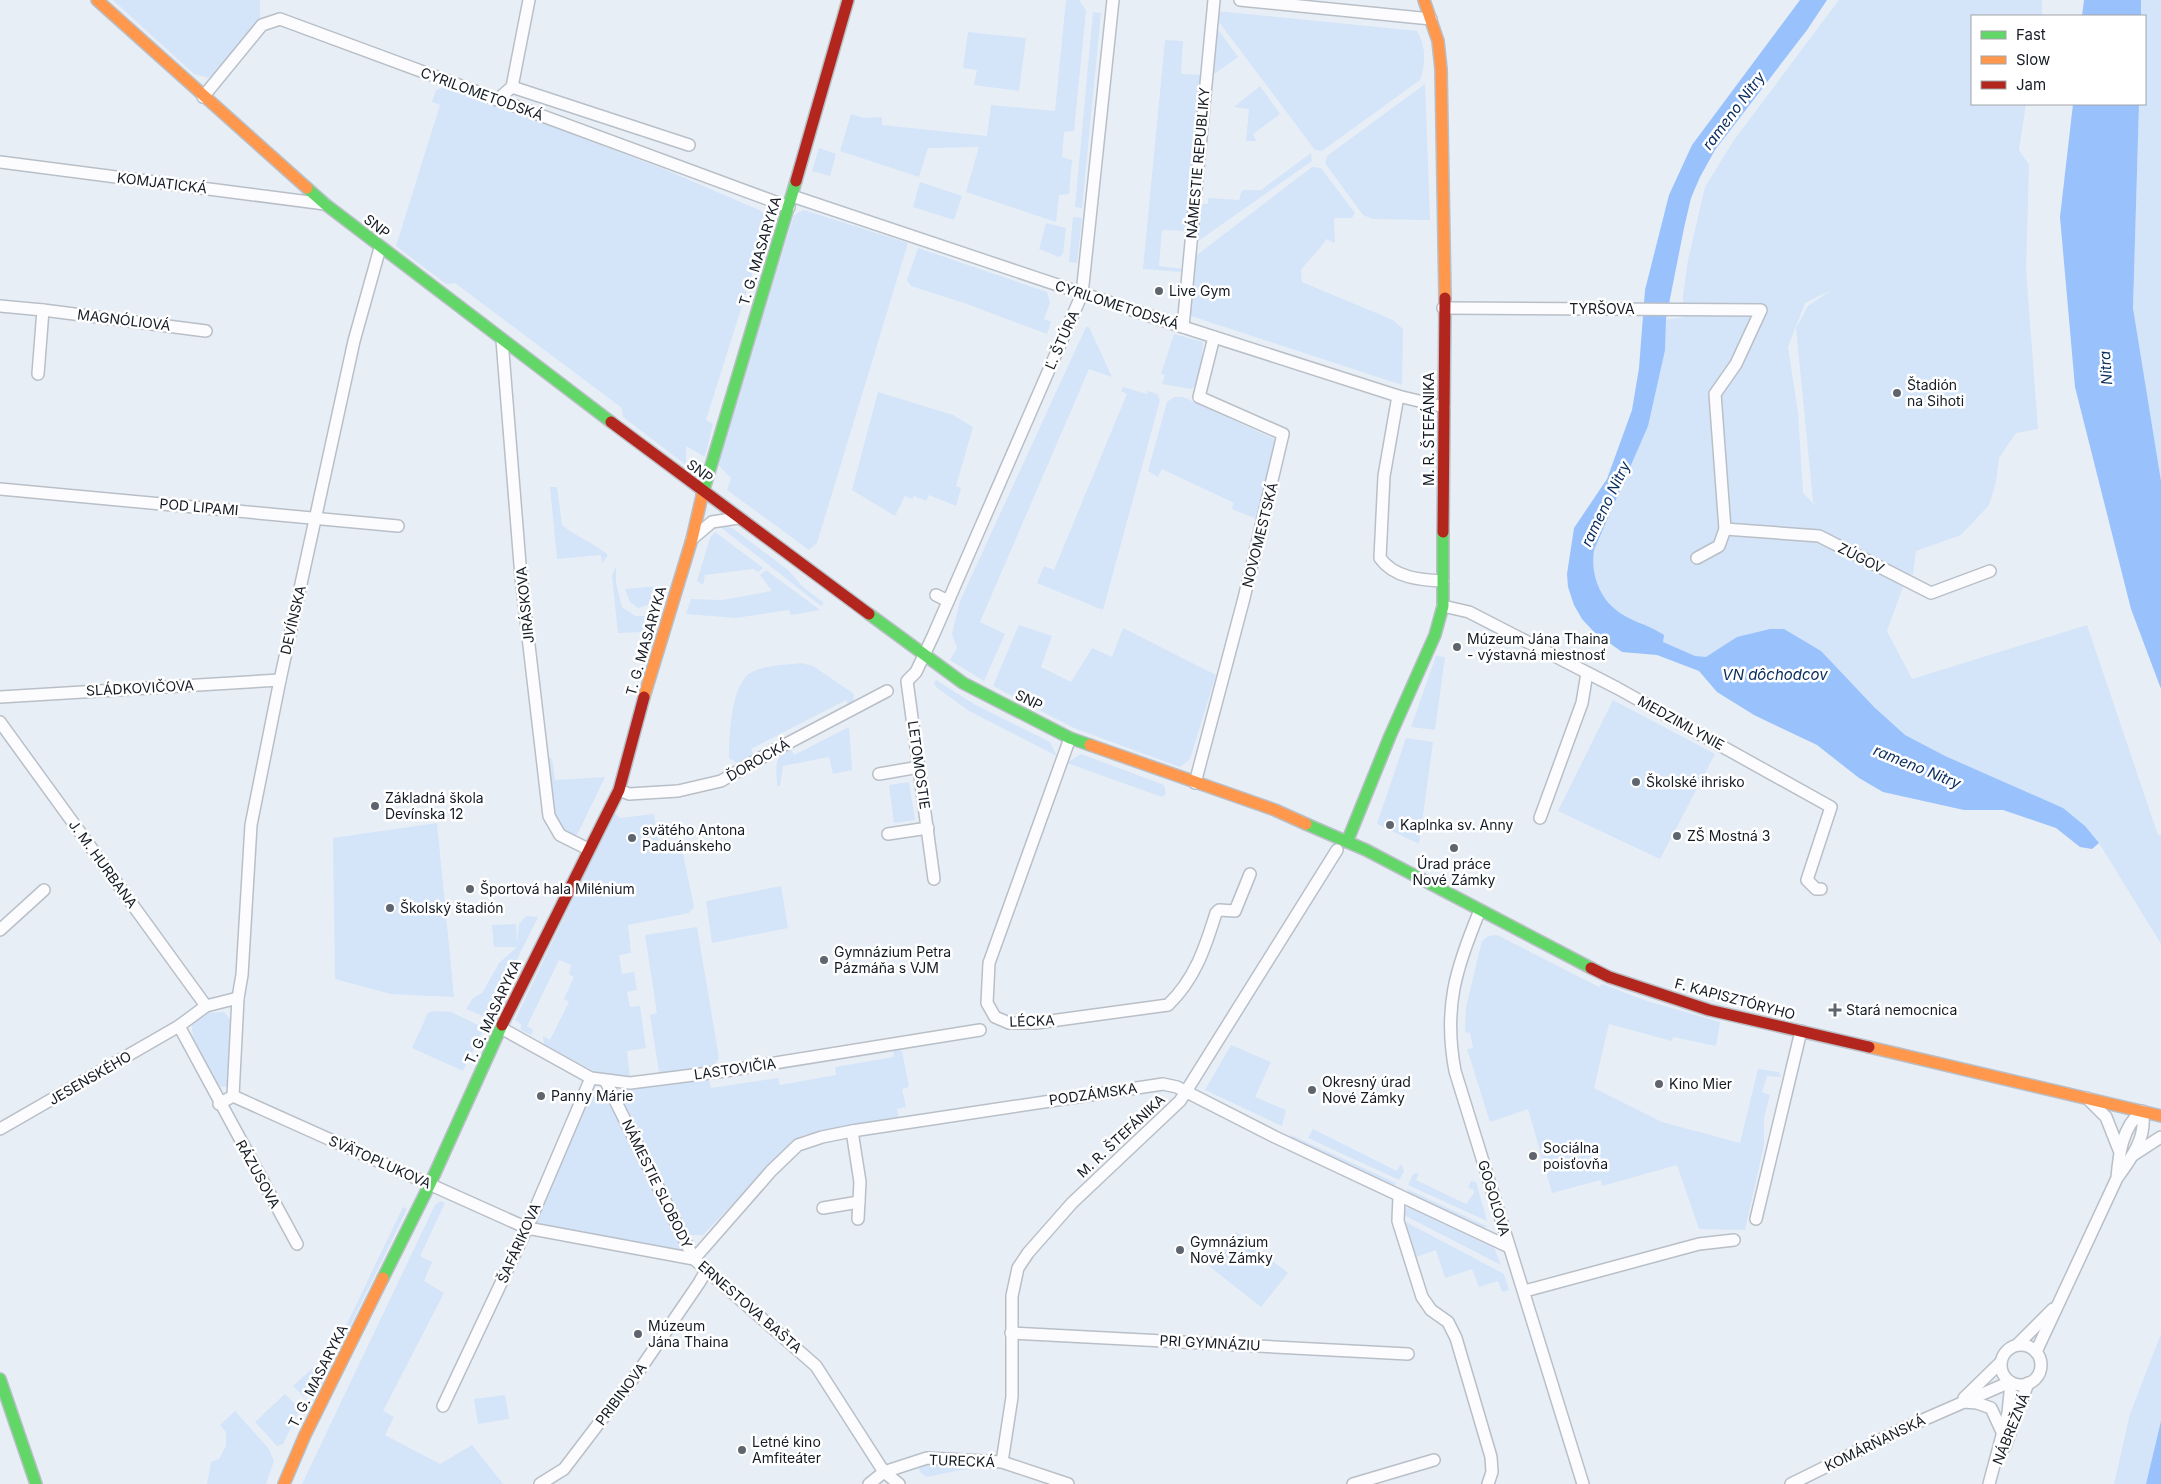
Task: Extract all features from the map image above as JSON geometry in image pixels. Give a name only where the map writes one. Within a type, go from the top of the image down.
[{"type":"main road","name":"T. G. MASARYKA","points":[[284,1484],[305,1435],[430,1184],[501,1028],[588,849],[619,790],[659,642],[692,538],[703,492],[848,0]]},
{"type":"main road","name":"M. R. ŠTEFÁNIKA","points":[[1347,842],[1390,736],[1435,635],[1443,606],[1445,225],[1441,59],[1424,0]]},
{"type":"main road","name":"SNP","points":[[101,4],[324,204],[703,492],[923,656],[963,683],[1070,738],[1275,810],[1347,842]]},
{"type":"main road","name":"F. KAPISZTÓRYHO","points":[[1347,842],[1609,977],[1709,1010],[2084,1096],[2161,1116]]},
{"type":"main road","points":[[0,1379],[5,1405],[36,1484]]},
{"type":"street","points":[[498,100],[512,87],[529,0]]},
{"type":"street","name":"Ľ. ŠTÚRA","points":[[923,656],[1082,294],[1113,0]]},
{"type":"street","name":"NÁMESTIE REPUBLIKY","points":[[1183,327],[1214,0]]},
{"type":"street","points":[[1240,0],[1431,19]]},
{"type":"street","name":"CYRILOMETODSKÁ","points":[[203,97],[262,25],[280,19],[498,100],[790,202],[1398,396],[1444,407]]},
{"type":"street","points":[[512,87],[689,145]]},
{"type":"street","name":"KOMJATICKÁ","points":[[0,162],[324,204]]},
{"type":"street","name":"DEVÍNSKA","points":[[233,1096],[238,998],[242,975],[251,825],[280,680],[354,341],[380,248]]},
{"type":"street","name":"MAGNÓLIOVÁ","points":[[0,306],[206,331]]},
{"type":"street","name":"TYRŠOVA","points":[[1444,308],[1761,310],[1736,364],[1715,394],[1726,528]]},
{"type":"street","points":[[38,374],[43,310]]},
{"type":"street","name":"NOVOMESTSKÁ","points":[[1195,783],[1242,606],[1283,434],[1199,397],[1214,337]]},
{"type":"street","name":"JIRÁSKOVA","points":[[502,340],[522,576],[549,816],[553,827],[560,835],[588,849]]},
{"type":"street","points":[[1398,396],[1384,476],[1380,558],[1384,564],[1414,580],[1443,581]]},
{"type":"street","name":"POD LIPAMI","points":[[0,489],[398,526]]},
{"type":"street","points":[[692,538],[712,522],[738,518]]},
{"type":"street","points":[[1697,558],[1719,546],[1726,528]]},
{"type":"street","name":"ZÚGOV","points":[[1726,528],[1819,536],[1931,593],[1990,571]]},
{"type":"street","points":[[956,552],[968,557]]},
{"type":"street","points":[[936,595],[948,601]]},
{"type":"street","name":"MEDZIMLYNIE","points":[[1443,606],[1469,612],[1587,673],[1831,807],[1807,880],[1816,889],[1821,889]]},
{"type":"street","name":"LETOMOSTIE","points":[[923,656],[916,672],[907,681],[934,879]]},
{"type":"street","points":[[1540,818],[1582,703],[1587,673]]},
{"type":"street","name":"SLÁDKOVIČOVA","points":[[0,697],[280,680]]},
{"type":"street","name":"ĎOROCKÁ","points":[[619,790],[629,794],[678,791],[722,782],[774,751],[887,691]]},
{"type":"street","name":"J. M. HURBANA","points":[[0,722],[206,1006]]},
{"type":"street","name":"LÉCKA","points":[[1070,738],[989,962],[988,1003],[991,1011],[1000,1021],[1009,1024],[1036,1023],[1168,1005],[1182,989],[1202,957],[1216,913],[1219,910],[1235,911],[1250,874]]},
{"type":"street","points":[[879,774],[919,768]]},
{"type":"street","points":[[888,834],[928,828]]},
{"type":"street","name":"M. R. ŠTEFÁNIKA","points":[[1002,1462],[1012,1397],[1012,1286],[1022,1260],[1072,1203],[1175,1106],[1186,1092],[1337,850]]},
{"type":"street","points":[[0,930],[44,890]]},
{"type":"street","name":"GOGOĽOVA","points":[[1480,910],[1453,984],[1449,1036],[1455,1071],[1583,1484]]},
{"type":"street","points":[[206,1006],[238,998]]},
{"type":"street","name":"JESENSKÉHO","points":[[0,1129],[179,1026],[206,1006]]},
{"type":"street","name":"RÁZUSOVA","points":[[179,1026],[219,1104],[297,1244]]},
{"type":"street","name":"LASTOVIČIA","points":[[501,1028],[591,1078],[606,1082],[630,1084],[725,1072],[980,1030]]},
{"type":"street","points":[[1756,1219],[1801,1031]]},
{"type":"street","name":"ŠAFÁRIKOVA","points":[[444,1406],[527,1228],[591,1078]]},
{"type":"street","name":"NÁMESTIE SLOBODY","points":[[606,1082],[694,1259]]},
{"type":"street","name":"PODZÁMSKA","points":[[694,1259],[771,1171],[798,1145],[822,1137],[852,1131],[1170,1084],[1399,1196],[1509,1247]]},
{"type":"street","points":[[219,1104],[233,1096]]},
{"type":"street","name":"SVÄTOPLUKOVA","points":[[233,1096],[527,1228]]},
{"type":"street","points":[[2084,1096],[2106,1117],[2119,1150]]},
{"type":"street","points":[[2142,1111],[2145,1123],[2133,1156],[2117,1178],[2119,1150],[2132,1118],[2142,1111]]},
{"type":"street","points":[[852,1131],[860,1182],[858,1219]]},
{"type":"street","points":[[2133,1156],[2161,1137]]},
{"type":"street","name":"KOMÁRŇANSKÁ","points":[[2036,1352],[2117,1178]]},
{"type":"street","points":[[1399,1196],[1396,1208],[1398,1221],[1422,1297],[1431,1310],[1448,1322],[1456,1338],[1491,1457],[1492,1472],[1488,1484]]},
{"type":"street","points":[[823,1208],[859,1202]]},
{"type":"street","name":"ERNESTOVA BAŠTA","points":[[527,1228],[694,1259],[816,1366],[884,1472],[899,1484]]},
{"type":"street","points":[[1524,1291],[1699,1244],[1734,1240]]},
{"type":"street","name":"PRIBINOVA","points":[[540,1484],[564,1469],[641,1368],[700,1283],[706,1269]]},
{"type":"street","name":"KOMÁRŇANSKÁ","points":[[1959,1402],[2000,1364],[2007,1350],[2017,1345],[2056,1306]]},
{"type":"street","name":"PRI GYMNÁZIU","points":[[1011,1333],[1408,1354]]},
{"type":"street","points":[[2017,1345],[2027,1346],[2036,1352],[2041,1362],[2038,1375],[2028,1383]]},
{"type":"street","points":[[2000,1364],[2002,1374],[2011,1382]]},
{"type":"street","name":"KOMÁRŇANSKÁ","points":[[1791,1484],[1959,1402],[2011,1382],[2028,1383]]},
{"type":"street","name":"NÁBREŽNÁ","points":[[1990,1479],[2009,1407],[2011,1382]]},
{"type":"street","name":"NÁBREŽNÁ","points":[[1990,1479],[2012,1430],[2028,1383]]},
{"type":"street","points":[[1959,1402],[1976,1403],[1991,1408],[2003,1434]]},
{"type":"street","name":"TURECKÁ","points":[[884,1472],[927,1458],[1002,1462],[1068,1484]]},
{"type":"street","points":[[1353,1484],[1434,1460]]},
{"type":"street","points":[[869,1484],[884,1472]]},
{"type":"shaded area","points":[[113,0],[260,0],[260,18],[220,70],[209,78],[194,74]]},
{"type":"shaded area","points":[[1066,0],[1079,0],[1086,11],[1074,131],[1064,132],[1062,157],[1072,160],[1069,194],[1059,195],[1056,222],[966,192],[979,147],[928,148],[919,177],[840,151],[851,114],[864,118],[882,117],[882,125],[987,136],[991,105],[1055,111]]},
{"type":"shaded area","points":[[1839,0],[2042,0],[2042,15],[1971,15],[1971,105],[2026,105],[2019,150],[2029,165],[2026,269],[2038,429],[2016,433],[1999,458],[1996,482],[1989,505],[1961,535],[1916,551],[1913,574],[1907,576],[1887,631],[1912,679],[2087,625],[2158,835],[2161,835],[2161,944],[2099,843],[1641,637],[1596,599],[1584,572],[1637,421],[1651,322],[1684,317],[1683,296],[1688,260],[1705,187],[1734,140]],"holes":[[[1833,289],[1808,306],[1796,328],[1813,501],[1815,505],[1803,493],[1798,413],[1788,347],[1805,303]]]},
{"type":"shaded area","points":[[2141,0],[2161,0],[2161,481],[2133,308],[2139,105],[2146,105],[2146,15],[2141,15]]},
{"type":"shaded area","points":[[1216,11],[1417,31],[1423,49],[1422,74],[1420,80],[1322,151],[1315,150],[1216,18]]},
{"type":"shaded area","points":[[1093,12],[1101,13],[1082,208],[1075,207]]},
{"type":"shaded area","points":[[1217,28],[1238,57],[1210,77]]},
{"type":"shaded area","points":[[968,32],[1026,38],[1019,91],[974,85],[977,70],[963,68]]},
{"type":"shaded area","points":[[1165,40],[1183,41],[1181,74],[1202,75],[1188,231],[1162,230],[1159,266],[1184,269],[1181,272],[1143,269]]},
{"type":"shaded area","points":[[1425,84],[1430,220],[1373,219],[1363,215],[1325,163],[1327,156]]},
{"type":"shaded area","points":[[446,86],[666,170],[759,210],[770,217],[706,420],[713,424],[705,457],[686,446],[686,465],[623,417],[622,408],[455,283],[446,284],[396,246],[440,105],[432,102],[436,90]]},
{"type":"shaded area","points":[[1260,86],[1280,114],[1253,134],[1256,141],[1246,141],[1249,109],[1234,107]]},
{"type":"shaded area","points":[[819,148],[836,154],[830,176],[812,171]]},
{"type":"shaded area","points":[[1311,153],[1312,161],[1194,244],[1197,204],[1208,204],[1208,198],[1239,200],[1242,190],[1261,190]]},
{"type":"shaded area","points":[[1312,167],[1321,168],[1355,213],[1352,218],[1334,218],[1335,243],[1326,239],[1301,270],[1302,282],[1393,320],[1403,329],[1402,385],[1188,315],[1193,258]]},
{"type":"shaded area","points":[[920,182],[962,196],[954,220],[913,207]]},
{"type":"shaded area","points":[[804,210],[908,243],[817,543],[809,550],[727,490],[731,478],[717,464],[794,215]]},
{"type":"shaded area","points":[[1073,217],[1082,218],[1077,263],[1069,262]]},
{"type":"shaded area","points":[[1046,223],[1066,228],[1063,254],[1059,257],[1039,249]]},
{"type":"shaded area","points":[[918,248],[1047,292],[1050,303],[1044,319],[1051,322],[1047,334],[967,304],[911,286],[907,280]]},
{"type":"shaded area","points":[[1086,327],[1089,327],[1112,377],[1089,369],[980,622],[1005,634],[984,681],[950,660],[957,648],[952,634],[960,601]]},
{"type":"shaded area","points":[[1174,334],[1203,342],[1200,383],[1191,389],[1162,384],[1165,375],[1161,374]]},
{"type":"shaded area","points":[[1123,387],[1147,394],[1148,391],[1157,394],[1160,400],[1103,610],[1037,583],[1044,566],[1054,570],[1127,394],[1121,391]]},
{"type":"shaded area","points":[[878,392],[953,415],[973,427],[956,486],[961,488],[956,506],[929,495],[926,501],[914,496],[912,499],[905,496],[895,516],[852,490]]},
{"type":"shaded area","points":[[1174,397],[1183,397],[1274,439],[1276,448],[1257,519],[1232,509],[1234,503],[1162,469],[1158,477],[1148,471],[1167,402]]},
{"type":"shaded area","points":[[550,487],[557,487],[562,525],[608,555],[602,564],[601,555],[557,559]]},
{"type":"shaded area","points":[[719,526],[727,526],[735,530],[788,570],[802,586],[824,603],[821,606]]},
{"type":"shaded area","points":[[715,532],[763,568],[758,572],[753,569],[705,575],[703,585],[697,581],[710,538]]},
{"type":"shaded area","points":[[616,566],[616,583],[622,607],[635,616],[652,616],[646,632],[618,633],[612,576]]},
{"type":"shaded area","points":[[766,570],[820,610],[791,615],[789,610],[735,618],[686,614],[691,599],[722,600],[772,591],[760,575]]},
{"type":"shaded area","points":[[659,586],[656,603],[638,608],[630,602],[625,589]]},
{"type":"shaded area","points":[[1019,625],[1052,636],[1041,667],[1071,682],[1092,648],[1112,657],[1123,628],[1216,675],[1190,759],[1180,767],[1074,728],[993,686]]},
{"type":"shaded area","points":[[1436,656],[1445,657],[1435,730],[1411,727]]},
{"type":"shaded area","points":[[801,663],[813,666],[854,694],[853,705],[849,706],[846,700],[751,749],[754,755],[737,763],[729,758],[735,698],[745,678],[752,672],[763,668]]},
{"type":"shaded area","points":[[936,680],[974,704],[1050,742],[1057,756],[969,711],[936,687],[934,683]]},
{"type":"shaded area","name":"Školské ihrisko","points":[[1613,700],[1715,754],[1660,859],[1558,811]]},
{"type":"shaded area","points":[[849,727],[852,770],[833,774],[829,757],[783,766],[780,786],[777,786],[777,764],[784,752],[790,748],[794,755]]},
{"type":"shaded area","points":[[1406,738],[1433,742],[1419,844],[1377,824]]},
{"type":"shaded area","points":[[1081,754],[1164,785],[1166,794],[1162,797],[1067,763]]},
{"type":"shaded area","points":[[545,755],[552,759],[555,780],[605,777],[577,835],[567,833],[559,826],[554,816],[550,804]]},
{"type":"shaded area","points":[[909,782],[915,820],[894,823],[889,785]]},
{"type":"shaded area","points":[[614,813],[620,818],[654,814],[659,848],[681,844],[694,907],[689,913],[628,925],[631,953],[619,955],[622,974],[634,972],[637,990],[627,992],[630,1007],[640,1006],[646,1048],[627,1051],[630,1079],[600,1074],[544,1045],[543,1036],[550,1040],[569,1002],[564,999],[574,977],[569,974],[571,965],[559,960],[527,1026],[533,1030],[531,1035],[521,1030],[521,1024],[515,1020]]},
{"type":"shaded area","name":"Školský štadión","points":[[437,823],[454,997],[391,994],[335,979],[333,838]]},
{"type":"shaded area","points":[[781,886],[788,928],[712,943],[706,901]]},
{"type":"shaded area","points":[[526,916],[538,917],[488,1018],[466,1009],[473,998],[482,993],[499,963],[517,947],[494,947],[492,925],[516,924],[517,944],[519,924]]},
{"type":"shaded area","points":[[697,927],[719,1058],[712,1069],[667,1076],[659,1072],[650,1015],[657,1013],[645,935]]},
{"type":"shaded area","points":[[1497,935],[1599,987],[1602,984],[1650,1002],[1720,1022],[1716,1046],[1673,1037],[1672,1041],[1609,1024],[1594,1088],[1662,1122],[1740,1143],[1758,1069],[1779,1072],[1781,1077],[1767,1076],[1762,1092],[1770,1095],[1764,1118],[1764,1145],[1745,1230],[1699,1229],[1677,1165],[1602,1186],[1601,1180],[1552,1193],[1528,1109],[1490,1122],[1467,1049],[1473,1048],[1470,1033],[1465,1032],[1466,1007],[1482,941],[1488,936]]},
{"type":"shaded area","points":[[433,1011],[451,1012],[484,1028],[463,1071],[412,1048],[428,1013]]},
{"type":"shaded area","points":[[224,1012],[232,1021],[229,1086],[221,1087],[210,1075],[201,1059],[194,1040],[192,1025],[208,1013]]},
{"type":"shaded area","points":[[1231,1045],[1271,1062],[1255,1097],[1286,1110],[1282,1126],[1205,1090]]},
{"type":"shaded area","points":[[893,1049],[902,1051],[909,1087],[902,1089],[906,1107],[897,1109],[899,1118],[803,1135],[789,1145],[703,1235],[688,1235],[618,1097],[619,1091],[709,1080],[711,1088],[778,1078],[780,1085],[836,1075],[835,1067],[894,1057]]},
{"type":"shaded area","points":[[609,1095],[694,1259],[527,1228],[586,1098]]},
{"type":"shaded area","points":[[1313,1129],[1397,1171],[1401,1164],[1404,1171],[1399,1180],[1308,1138]]},
{"type":"shaded area","points":[[1291,1135],[1396,1183],[1393,1188],[1292,1140]]},
{"type":"shaded area","points":[[1419,1173],[1416,1180],[1466,1204],[1474,1193],[1474,1190],[1468,1188],[1471,1181],[1476,1182],[1487,1221],[1408,1185],[1413,1174]]},
{"type":"shaded area","points":[[1407,1189],[1488,1227],[1477,1227],[1409,1195]]},
{"type":"shaded area","points":[[441,1201],[445,1203],[420,1256],[432,1262],[424,1281],[444,1293],[383,1411],[394,1417],[385,1435],[440,1464],[472,1445],[503,1484],[302,1484],[435,1205]]},
{"type":"shaded area","points":[[403,1207],[407,1209],[316,1396],[312,1397]]},
{"type":"shaded area","points":[[1408,1207],[1494,1248],[1501,1265],[1402,1214]]},
{"type":"shaded area","points":[[1404,1221],[1504,1274],[1509,1290],[1502,1292],[1498,1281],[1479,1287],[1472,1269],[1445,1278],[1436,1250],[1413,1258]]},
{"type":"shaded area","points":[[1236,1232],[1288,1273],[1261,1307],[1209,1266]]},
{"type":"shaded area","points":[[2161,1334],[2161,1421],[2146,1484],[2114,1484],[2130,1414]]},
{"type":"shaded area","points":[[326,1356],[304,1397],[293,1386]]},
{"type":"shaded area","points":[[285,1394],[300,1409],[283,1444],[277,1446],[255,1422]]},
{"type":"shaded area","points":[[505,1395],[509,1419],[478,1424],[474,1399]]},
{"type":"shaded area","points":[[235,1411],[269,1449],[274,1461],[266,1484],[207,1484],[211,1462],[219,1459],[226,1446],[226,1432],[220,1425]]},
{"type":"shaded area","points":[[950,1462],[973,1464],[976,1467],[926,1477],[920,1472],[919,1466]]},
{"type":"water","name":"VN dôchodcov","points":[[1800,0],[1827,0],[1807,30],[1715,150],[1691,198],[1666,319],[1665,350],[1648,426],[1594,550],[1594,569],[1599,588],[1609,604],[1617,610],[1630,619],[1664,635],[1663,642],[1695,656],[1706,657],[1737,637],[1770,629],[1784,629],[1821,651],[1874,707],[1905,735],[1945,756],[2063,808],[2085,826],[2099,843],[2092,849],[2080,847],[2056,828],[2003,810],[1964,810],[1883,792],[1859,778],[1817,745],[1754,715],[1717,692],[1699,671],[1657,655],[1622,652],[1594,632],[1582,619],[1574,605],[1568,587],[1567,574],[1574,528],[1607,479],[1632,410],[1639,368],[1645,290],[1669,195],[1692,145]]},
{"type":"water","points":[[2084,0],[2141,0],[2141,15],[2082,15]]},
{"type":"water","name":"Nitra","points":[[2073,105],[2139,105],[2133,308],[2161,481],[2161,689],[2131,609],[2075,387],[2060,217]]},
{"type":"water","points":[[2161,1421],[2161,1484],[2146,1484]]},
{"type":"traffic: fast","points":[[702,496],[796,181]]},
{"type":"traffic: fast","points":[[307,188],[325,204],[611,422]]},
{"type":"traffic: fast","points":[[1347,842],[1390,736],[1435,635],[1443,606],[1443,532]]},
{"type":"traffic: fast","points":[[869,614],[963,683],[1070,738],[1090,745]]},
{"type":"traffic: fast","points":[[1306,824],[1366,850],[1591,968]]},
{"type":"traffic: fast","points":[[383,1278],[430,1184],[502,1025]]},
{"type":"traffic: fast","points":[[0,1379],[36,1484]]},
{"type":"traffic: slow","points":[[97,0],[307,188]]},
{"type":"traffic: slow","points":[[1424,0],[1438,41],[1441,69],[1445,298]]},
{"type":"traffic: slow","points":[[644,697],[692,539],[702,496]]},
{"type":"traffic: slow","points":[[1090,745],[1275,810],[1306,824]]},
{"type":"traffic: slow","points":[[1869,1047],[2161,1116]]},
{"type":"traffic: slow","points":[[284,1484],[305,1435],[383,1278]]},
{"type":"traffic: jam","points":[[796,181],[848,0]]},
{"type":"traffic: jam","points":[[1443,532],[1445,298]]},
{"type":"traffic: jam","points":[[611,422],[869,614]]},
{"type":"traffic: jam","points":[[502,1025],[619,790],[644,697]]},
{"type":"traffic: jam","points":[[1591,968],[1609,977],[1709,1010],[1869,1047]]},
{"type":"place","name":"Live Gym","points":[[1159,291]]},
{"type":"place","name":"Štadión na Sihoti","points":[[1897,393]]},
{"type":"place","name":"Múzeum Jána Thaina - výstavná miestnosť","points":[[1457,647]]},
{"type":"place","name":"Školské ihrisko","points":[[1636,782]]},
{"type":"place","name":"Základná škola Devínska 12","points":[[375,806]]},
{"type":"place","name":"Kaplnka sv. Anny","points":[[1390,825]]},
{"type":"place","name":"ZŠ Mostná 3","points":[[1677,836]]},
{"type":"place","name":"svätého Antona Paduánskeho","points":[[632,838]]},
{"type":"place","name":"Úrad práce Nové Zámky","points":[[1454,848]]},
{"type":"place","name":"Športová hala Milénium","points":[[470,889]]},
{"type":"place","name":"Školský štadión","points":[[390,908]]},
{"type":"place","name":"Gymnázium Petra Pázmáňa s VJM","points":[[824,960]]},
{"type":"place","name":"Stará nemocnica","points":[[1835,1010]]},
{"type":"place","name":"Kino Mier","points":[[1659,1084]]},
{"type":"place","name":"Okresný úrad Nové Zámky","points":[[1312,1090]]},
{"type":"place","name":"Panny Márie","points":[[541,1096]]},
{"type":"place","name":"Sociálna poisťovňa","points":[[1533,1156]]},
{"type":"place","name":"Gymnázium Nové Zámky","points":[[1180,1250]]},
{"type":"place","name":"Múzeum Jána Thaina","points":[[638,1334]]},
{"type":"place","name":"Letné kino Amfiteáter","points":[[742,1450]]},
{"type":"water label","name":"rameno Nitry","points":[[1734,111]]},
{"type":"water label","name":"rameno Nitry","points":[[1606,504]]},
{"type":"water label","name":"rameno Nitry","points":[[1917,767]]}]
